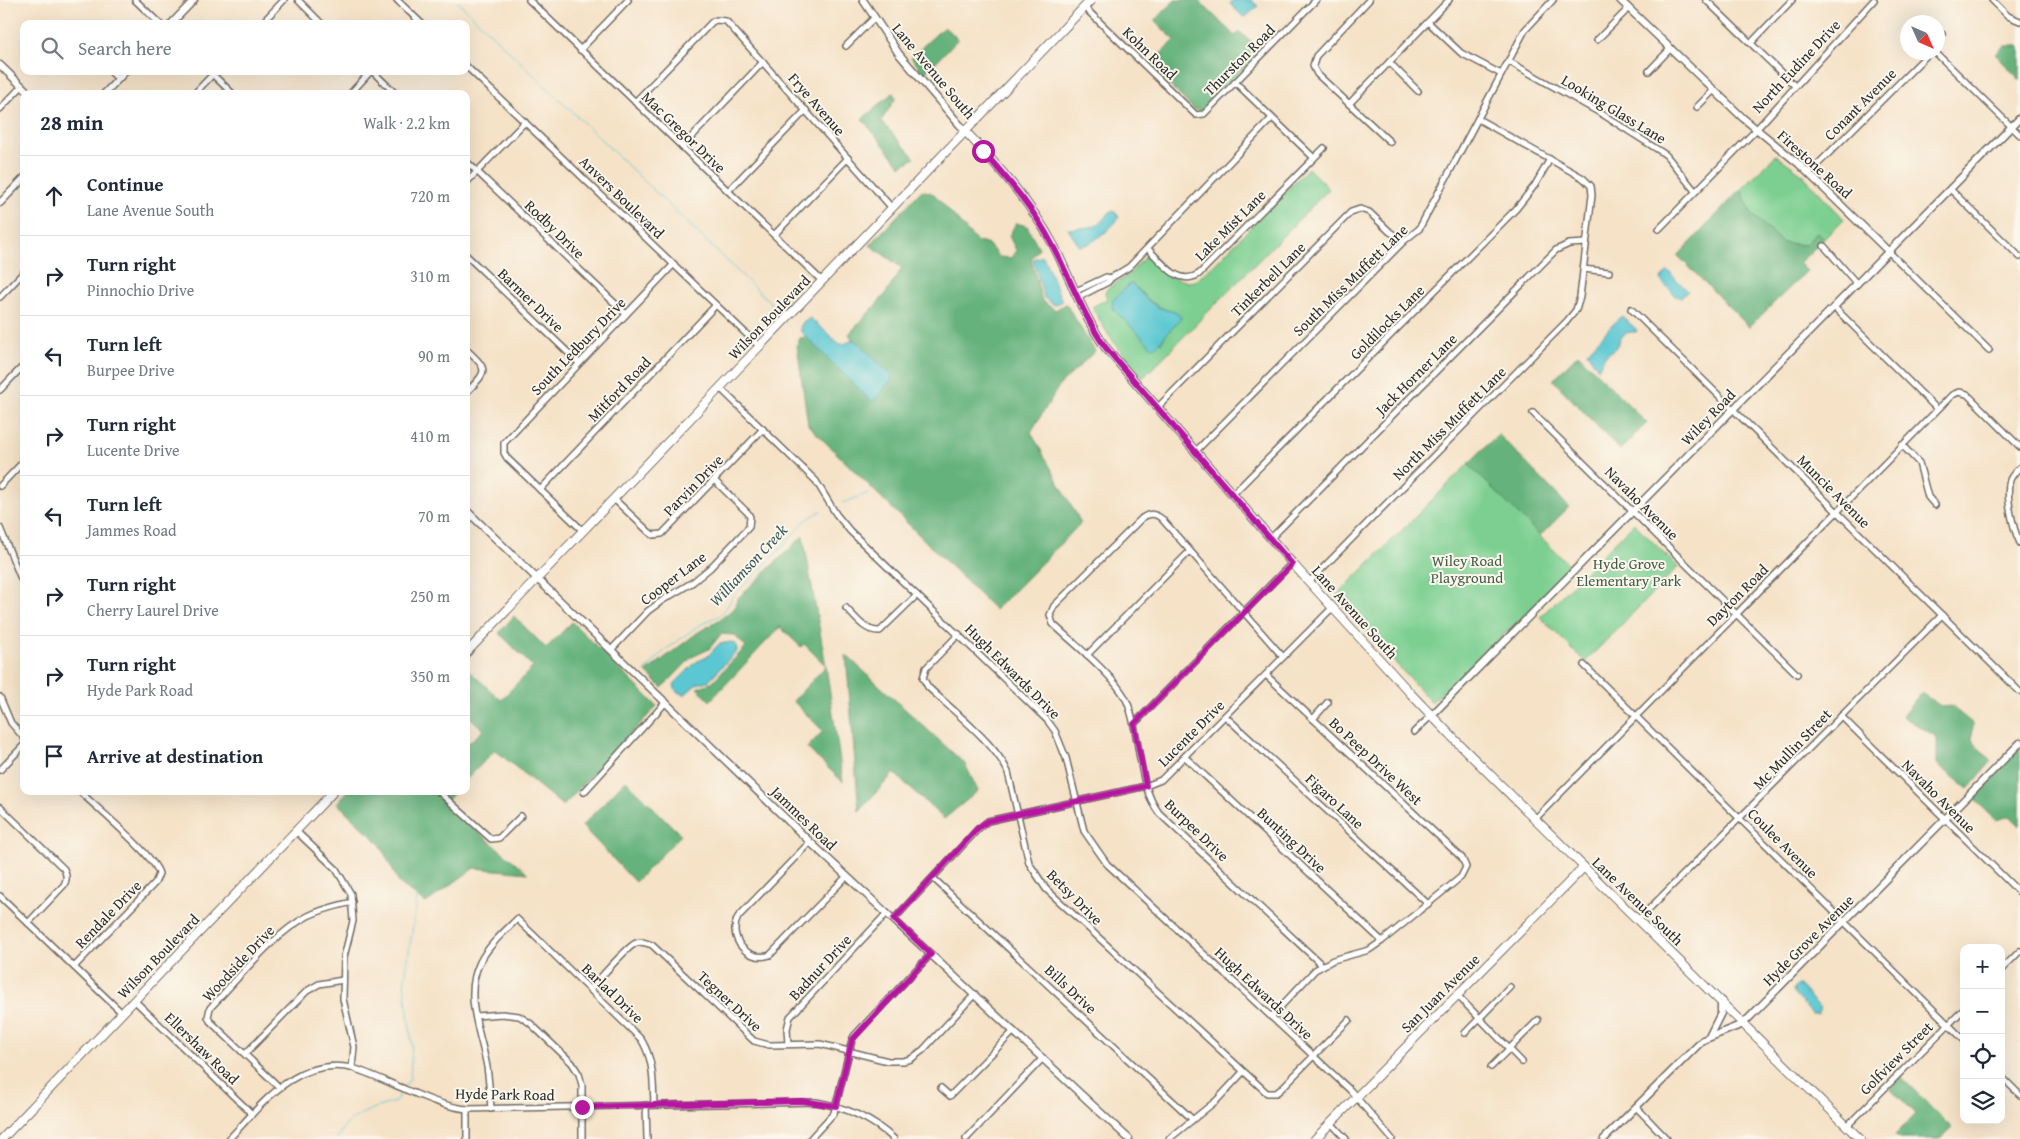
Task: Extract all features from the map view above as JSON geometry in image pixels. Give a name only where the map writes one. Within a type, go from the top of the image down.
[{"type":"main road","name":"Wilson Boulevard","points":[[470,649],[1090,0]]},
{"type":"main road","name":"Lane Avenue South","points":[[966,131],[1023,197],[1035,214],[1054,247],[1076,295],[1101,341],[1292,564],[1431,716],[1860,1139]]},
{"type":"main road","name":"Wilson Boulevard","points":[[2,1139],[330,795]]},
{"type":"main road","name":"San Juan Avenue","points":[[1315,1139],[1584,867]]},
{"type":"street","points":[[135,0],[156,20]]},
{"type":"street","points":[[175,20],[194,0]]},
{"type":"street","points":[[265,20],[284,0]]},
{"type":"street","points":[[298,0],[318,20]]},
{"type":"street","points":[[397,0],[418,20]]},
{"type":"street","points":[[580,50],[628,0]]},
{"type":"street","name":"Lane Avenue South","points":[[863,0],[899,54],[966,131]]},
{"type":"street","name":"Thurston Road","points":[[1200,115],[1204,114],[1316,0]]},
{"type":"street","points":[[1369,0],[1316,56],[1313,66],[1317,74],[1390,142]]},
{"type":"street","points":[[1349,104],[1449,0]]},
{"type":"street","name":"South Miss Muffett Lane","points":[[1195,452],[1404,240],[1419,229],[1525,30],[1553,0]]},
{"type":"street","name":"Firestone Road","points":[[1620,0],[1714,90],[1809,173],[1989,350]]},
{"type":"street","points":[[1706,0],[1794,86]]},
{"type":"street","points":[[1751,44],[1792,0]]},
{"type":"street","name":"North Eudine Drive","points":[[1659,229],[1756,128],[1874,0]]},
{"type":"street","points":[[1992,0],[2008,16],[2020,21]]},
{"type":"street","name":"Mac Gregor Drive","points":[[531,1],[822,281]]},
{"type":"street","name":"Kohn Road","points":[[1084,7],[1196,115],[1200,115]]},
{"type":"street","points":[[1597,40],[1628,8]]},
{"type":"street","points":[[846,46],[874,18]]},
{"type":"street","name":"Frye Avenue","points":[[635,102],[712,22],[721,19],[730,24],[892,208]]},
{"type":"street","points":[[1428,22],[1461,53],[1501,74]]},
{"type":"street","points":[[1649,71],[1671,48]]},
{"type":"street","name":"Conant Avenue","points":[[1809,173],[1922,60]]},
{"type":"street","points":[[1943,60],[2020,135]]},
{"type":"street","name":"Looking Glass Lane","points":[[1508,61],[1602,114],[1666,155],[1695,191]]},
{"type":"street","points":[[682,146],[763,62]]},
{"type":"street","points":[[1389,62],[1418,91]]},
{"type":"street","points":[[0,65],[26,90]]},
{"type":"street","name":"Anvers Boulevard","points":[[470,70],[760,347]]},
{"type":"street","points":[[114,75],[118,79]]},
{"type":"street","points":[[108,90],[122,75]]},
{"type":"street","points":[[197,90],[210,75]]},
{"type":"street","points":[[216,75],[229,90]]},
{"type":"street","points":[[354,90],[367,75]]},
{"type":"street","points":[[375,75],[392,90]]},
{"type":"street","points":[[1235,82],[1314,158]]},
{"type":"street","points":[[0,109],[22,86]]},
{"type":"street","points":[[1697,107],[1714,90]]},
{"type":"street","points":[[728,191],[806,110]]},
{"type":"street","points":[[1076,295],[1099,283],[1108,282],[1111,278],[1129,267],[1272,118]]},
{"type":"street","name":"Wiley Road","points":[[1414,732],[2020,118]]},
{"type":"street","points":[[1478,119],[1550,159]]},
{"type":"street","points":[[470,179],[525,122]]},
{"type":"street","name":"Lake Mist Lane","points":[[1148,249],[1180,278],[1192,278],[1199,274],[1324,148]]},
{"type":"street","points":[[774,236],[848,158]]},
{"type":"street","name":"North Miss Muffett Lane","points":[[1309,582],[1572,316],[1578,304],[1584,269],[1592,195],[1590,186],[1583,178],[1550,159]]},
{"type":"street","name":"Goldilocks Lane","points":[[1232,495],[1516,209],[1535,185],[1550,159]]},
{"type":"street","name":"Rodby Drive","points":[[470,165],[626,314]]},
{"type":"street","points":[[0,203],[20,182]]},
{"type":"street","points":[[1950,189],[2020,257]]},
{"type":"street","name":"Tinkerbell Lane","points":[[1157,408],[1351,212],[1360,209],[1369,212],[1390,232],[1404,240]]},
{"type":"street","name":"Jack Horner Lane","points":[[1271,538],[1556,250],[1569,244],[1586,243]]},
{"type":"street","points":[[1824,246],[1857,284]]},
{"type":"street","name":"Barmer Drive","points":[[470,259],[579,363]]},
{"type":"street","name":"South Ledbury Drive","points":[[540,490],[507,458],[503,448],[507,438],[674,264]]},
{"type":"street","points":[[1584,269],[1610,272]]},
{"type":"street","points":[[0,297],[20,276]]},
{"type":"street","name":"Mitford Road","points":[[540,490],[716,305]]},
{"type":"street","points":[[1834,307],[1937,409]]},
{"type":"street","name":"Muncie Avenue","points":[[1631,309],[2020,692]]},
{"type":"street","points":[[470,353],[481,363],[483,370],[481,378],[470,389]]},
{"type":"street","points":[[0,390],[20,369]]},
{"type":"street","name":"Hugh Edwards Drive","points":[[720,388],[816,481],[843,523],[1047,720],[1061,744],[1084,831],[1107,864],[1357,1097],[1392,1139]]},
{"type":"street","name":"Dayton Road","points":[[1534,819],[1952,395],[1959,392],[1967,394],[2020,447]]},
{"type":"street","name":"Navaho Avenue","points":[[1533,414],[1797,674]]},
{"type":"street","name":"Parvin Drive","points":[[614,499],[649,532],[658,535],[666,531],[763,430]]},
{"type":"street","points":[[1902,445],[1920,463],[1928,496],[1935,505]]},
{"type":"street","points":[[0,486],[20,465]]},
{"type":"street","points":[[2020,468],[2010,481],[2009,494],[2015,532],[2020,543]]},
{"type":"street","name":"Cooper Lane","points":[[611,650],[648,611],[697,579],[710,568],[749,527],[750,517],[748,513],[715,481]]},
{"type":"street","points":[[540,490],[583,531]]},
{"type":"street","name":"Jammes Road","points":[[470,514],[810,842],[1129,1139]]},
{"type":"street","name":"Burpee Drive","points":[[1190,551],[1162,519],[1154,514],[1148,514],[1054,606],[1050,615],[1053,624],[1121,690],[1129,705],[1134,724],[1146,786],[1151,801],[1159,813],[1322,965]]},
{"type":"street","points":[[0,528],[20,576]]},
{"type":"street","points":[[1087,656],[1190,551],[1284,657]]},
{"type":"street","points":[[1134,724],[1292,564]]},
{"type":"street","points":[[846,608],[866,628],[871,631],[880,631],[917,594]]},
{"type":"street","name":"Lucente Drive","points":[[894,919],[983,825],[994,819],[1146,786],[1165,777],[1332,608]]},
{"type":"street","name":"Mc Mullin Street","points":[[1638,920],[1942,615]]},
{"type":"street","name":"Betsy Drive","points":[[958,634],[926,668],[923,678],[928,687],[1000,757],[1008,772],[1029,863],[1046,889],[1267,1093],[1276,1092],[1349,1020]]},
{"type":"street","name":"Coulee Avenue","points":[[1584,665],[1960,1036]]},
{"type":"street","name":"Bo Peep Drive West","points":[[1266,675],[1462,858],[1466,867],[1461,877],[1428,904]]},
{"type":"street","points":[[0,697],[11,723],[20,733]]},
{"type":"street","points":[[584,792],[666,702]]},
{"type":"street","points":[[1312,719],[1328,702]]},
{"type":"street","name":"Figaro Lane","points":[[1225,716],[1428,904]]},
{"type":"street","name":"Navaho Avenue","points":[[1841,716],[2020,893]]},
{"type":"street","name":"Hyde Grove Avenue","points":[[1604,1139],[1709,1036],[1743,1024],[2020,743]]},
{"type":"street","points":[[0,770],[20,749]]},
{"type":"street","name":"Bunting Drive","points":[[1185,757],[1382,941]]},
{"type":"street","name":"Rendale Drive","points":[[74,967],[155,883],[159,874],[156,865],[83,795]]},
{"type":"street","points":[[442,795],[491,839],[499,838],[521,816]]},
{"type":"street","points":[[0,807],[64,869],[67,878],[64,885],[28,923]]},
{"type":"street","points":[[296,831],[340,875],[351,894],[353,922],[344,951],[343,980],[345,1011],[354,1047],[352,1068]]},
{"type":"street","points":[[810,842],[738,917],[734,924],[735,937],[746,950],[758,957],[770,955],[847,876]]},
{"type":"street","name":"Bills Drive","points":[[933,878],[1192,1118]]},
{"type":"street","points":[[0,896],[122,1013]]},
{"type":"street","name":"Woodside Drive","points":[[279,1087],[210,1021],[208,1017],[210,1008],[277,937],[295,923],[324,909],[352,902]]},
{"type":"street","points":[[1271,1017],[1308,976],[1322,965],[1358,954],[1382,941],[1428,904]]},
{"type":"street","name":"Badnur Drive","points":[[788,1044],[787,1030],[790,1018],[887,913]]},
{"type":"street","name":"Barlad Drive","points":[[476,1016],[473,984],[480,963],[492,944],[517,918],[636,1032],[647,1048],[652,1066],[654,1105]]},
{"type":"street","name":"Tegner Drive","points":[[590,989],[630,946],[641,942],[646,943],[652,945],[750,1038],[762,1044],[820,1044],[888,1061],[911,1059],[922,1050],[975,994]]},
{"type":"street","points":[[2005,966],[2020,951]]},
{"type":"street","points":[[810,1139],[834,1113],[854,1036],[931,954]]},
{"type":"street","points":[[245,1054],[307,991],[319,984],[343,980]]},
{"type":"street","points":[[1465,1033],[1510,987]]},
{"type":"street","points":[[1457,995],[1522,1062]]},
{"type":"street","name":"Ellershaw Road","points":[[134,1000],[252,1114]]},
{"type":"street","points":[[1709,1036],[1721,1013],[1720,1001]]},
{"type":"street","name":"Golfview Street","points":[[1847,1126],[1960,1012]]},
{"type":"street","points":[[491,1109],[487,1066],[476,1016],[511,1014],[520,1016],[530,1023],[576,1068],[582,1085],[582,1139]]},
{"type":"street","points":[[1491,1067],[1538,1020]]},
{"type":"street","points":[[940,1088],[950,1096],[1014,1031]]},
{"type":"street","points":[[966,1139],[1043,1058]]},
{"type":"street","name":"Hyde Park Road","points":[[229,1139],[279,1087],[308,1070],[330,1067],[352,1068],[439,1104],[467,1109],[802,1101],[836,1106],[860,1115],[872,1121],[894,1139]]},
{"type":"street","points":[[1169,1139],[1192,1118],[1217,1100],[1244,1072]]},
{"type":"street","points":[[2004,1079],[2020,1095]]},
{"type":"street","points":[[646,1105],[647,1139]]},
{"type":"street","points":[[1636,1108],[1667,1139]]},
{"type":"street","points":[[467,1109],[467,1139]]},
{"type":"street","points":[[1331,1123],[1346,1139]]},
{"type":"green space","points":[[1175,0],[1198,0],[1235,36],[1240,32],[1261,51],[1205,109],[1199,111],[1193,109],[1149,65],[1175,40],[1154,21]]},
{"type":"green space","points":[[944,27],[958,39],[924,74],[911,57]]},
{"type":"green space","points":[[2004,46],[2020,46],[2020,80],[1995,54]]},
{"type":"green space","points":[[893,93],[896,98],[881,121],[915,158],[901,166],[862,119]]},
{"type":"green space","points":[[1776,155],[1801,173],[1844,219],[1824,239],[1817,233],[1805,245],[1782,243],[1751,213],[1741,189]]},
{"type":"green space","points":[[1308,168],[1329,189],[1143,378],[1109,336],[1092,307],[1107,299],[1105,293],[1107,289],[1128,275],[1147,255],[1153,257],[1175,278],[1188,282],[1195,281],[1214,265]],"holes":[[[1136,287],[1159,307],[1177,313],[1161,343]]]},
{"type":"green space","points":[[1741,189],[1751,213],[1782,243],[1805,245],[1817,232],[1824,239],[1799,263],[1807,271],[1749,327],[1678,256]]},
{"type":"green space","points":[[922,190],[934,194],[976,241],[989,245],[999,257],[1011,258],[1016,250],[1009,236],[1016,223],[1027,226],[1039,248],[1031,259],[1042,301],[1055,310],[1066,304],[1095,351],[1059,386],[1031,432],[1081,523],[995,610],[808,425],[797,345],[800,338],[806,337],[872,401],[858,343],[849,334],[885,295],[902,268],[870,245]]},
{"type":"green space","points":[[1578,354],[1647,423],[1620,450],[1553,380]]},
{"type":"green space","points":[[1498,434],[1569,507],[1540,536],[1468,464]]},
{"type":"green space","name":"Wiley Road Playground","points":[[1468,464],[1571,567],[1527,613],[1431,702],[1335,597]]},
{"type":"green space","name":"Hyde Grove Elementary Park","points":[[1634,523],[1678,567],[1585,662],[1540,617]]},
{"type":"green space","points":[[803,536],[826,666],[804,644],[801,647],[780,627],[710,701],[697,688],[711,683],[746,647],[734,635],[721,634],[709,649],[692,657],[662,688],[646,672],[697,633],[722,618],[734,608],[738,598]]},
{"type":"green space","points":[[514,616],[546,648],[572,622],[657,706],[563,806],[495,750],[470,776],[470,742],[484,730],[470,718],[470,672],[501,700],[533,667],[499,633]]},
{"type":"green space","points":[[846,655],[965,764],[978,791],[944,819],[894,773],[859,811]]},
{"type":"green space","points":[[826,666],[843,782],[807,748],[823,731],[793,701]]},
{"type":"green space","points":[[1921,693],[1942,707],[1951,706],[1973,724],[1972,740],[1991,762],[1968,789],[1937,764],[1937,737],[1902,716]]},
{"type":"green space","points":[[2020,747],[2020,826],[2010,816],[1996,820],[1972,797]]},
{"type":"green space","points":[[626,780],[681,835],[635,882],[582,826]]},
{"type":"green space","points":[[344,795],[452,795],[444,804],[528,873],[474,868],[426,903],[399,883],[380,844],[337,803]]},
{"type":"green space","points":[[1900,1076],[1952,1128],[1940,1139],[1899,1139],[1895,1135],[1916,1114],[1890,1088]]},
{"type":"water","points":[[1233,0],[1251,0],[1258,6],[1243,17],[1230,4]]},
{"type":"water","points":[[1111,211],[1115,212],[1119,217],[1117,221],[1095,240],[1079,246],[1068,229],[1091,227],[1100,223]]},
{"type":"water","points":[[1043,256],[1062,301],[1054,305],[1044,298],[1033,259]]},
{"type":"water","points":[[1668,271],[1688,291],[1681,298],[1675,295],[1660,280]]},
{"type":"water","points":[[1131,283],[1154,305],[1175,313],[1181,318],[1156,346],[1152,347],[1112,308],[1113,300]]},
{"type":"water","points":[[1620,317],[1623,317],[1637,330],[1623,336],[1615,348],[1605,356],[1598,369],[1587,352]]},
{"type":"water","points":[[810,318],[840,344],[853,340],[858,343],[891,375],[892,379],[872,402],[801,332],[800,325]]},
{"type":"water","points":[[731,642],[736,644],[737,651],[708,681],[697,684],[684,695],[676,691],[674,685],[676,682],[696,662],[707,657],[719,644]]},
{"type":"water","points":[[1797,985],[1820,1008],[1818,1014],[1812,1014],[1795,995],[1793,990]]},
{"type":"waterway","points":[[456,0],[777,309]]},
{"type":"waterway","name":"Williamson Creek","points":[[843,503],[869,493]]},
{"type":"waterway","name":"Williamson Creek","points":[[644,672],[664,651],[698,626],[720,615],[728,606],[732,597],[774,556],[806,520],[821,511]]},
{"type":"waterway","name":"Williamson Creek","points":[[404,1087],[410,1079],[412,1044],[404,984],[418,893]]},
{"type":"waterway","name":"Williamson Creek","points":[[337,1139],[347,1124],[369,1110],[395,1102],[402,1090]]},
{"type":"route","points":[[582,1107],[802,1101],[836,1106],[854,1036],[931,954],[894,919],[978,828],[988,821],[1146,786],[1134,724],[1292,564],[1106,348],[1082,309],[1041,223],[1023,197],[983,151]]}]
